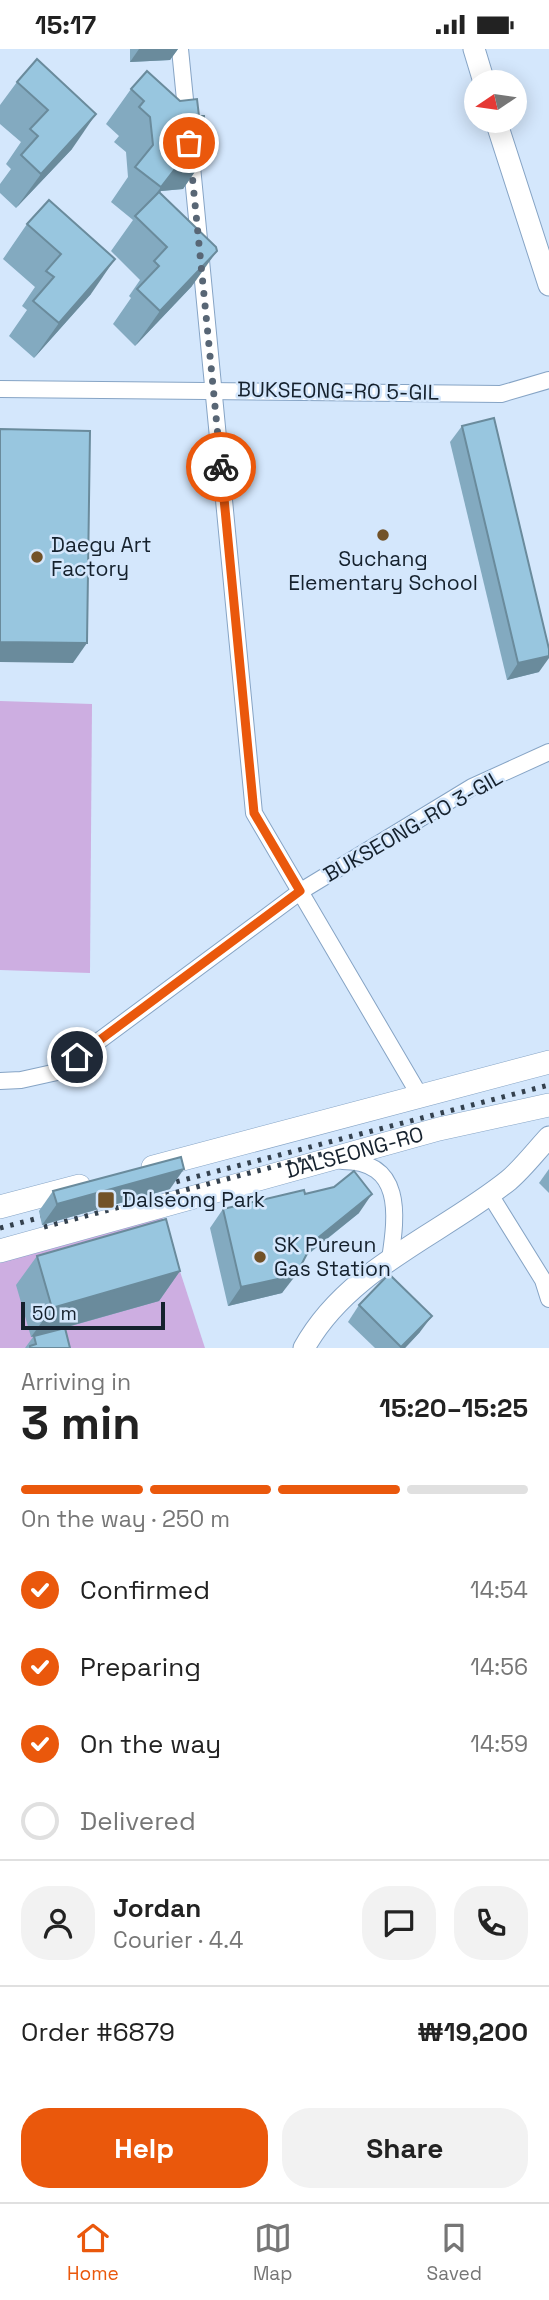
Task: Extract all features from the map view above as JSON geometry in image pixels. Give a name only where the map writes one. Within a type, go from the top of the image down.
[{"type":"main road","points":[[131,1173],[549,1062]]},
{"type":"main road","name":"DALSEONG-RO","points":[[0,1251],[439,1129],[549,1105]]},
{"type":"main road","points":[[0,1207],[105,1179]]},
{"type":"street","points":[[180,49],[254,813],[420,1096]]},
{"type":"street","points":[[474,49],[480,70]]},
{"type":"street","points":[[500,133],[547,272]]},
{"type":"street","name":"BUKSEONG-RO 5-GIL","points":[[0,389],[214,389],[501,394],[549,380]]},
{"type":"street","name":"BUKSEONG-RO 3-GIL","points":[[0,1080],[21,1080],[57,1072],[300,891],[472,787],[549,752]]},
{"type":"street","points":[[304,1348],[317,1324],[390,1259],[509,1179],[549,1137]]},
{"type":"street","points":[[326,1161],[372,1164],[384,1175],[395,1210],[390,1259]]},
{"type":"street","points":[[489,1193],[542,1280],[549,1299]]},
{"type":"shaded area","points":[[0,701],[92,704],[90,973],[0,970]]},
{"type":"shaded area","points":[[159,1207],[205,1348],[0,1348],[0,1251]]},
{"type":"building","points":[[37,59],[96,114],[41,174],[21,155],[38,136],[30,129],[48,110],[17,82]]},
{"type":"building","points":[[147,71],[180,101],[197,99],[199,116],[204,116],[207,154],[185,156],[161,187],[135,167],[153,145],[150,117],[139,107],[144,101],[131,89]]},
{"type":"building","points":[[159,192],[217,251],[160,311],[137,289],[159,266],[154,261],[167,247],[135,216]]},
{"type":"building","points":[[49,200],[115,259],[59,323],[33,301],[54,277],[46,271],[61,254],[27,224]]},
{"type":"building","points":[[494,418],[549,649],[549,656],[518,663],[462,426]]},
{"type":"building","name":"Daegu Art Factory","points":[[0,429],[90,431],[87,643],[0,642]]},
{"type":"building","points":[[181,1157],[184,1169],[57,1204],[53,1191]]},
{"type":"building","points":[[354,1171],[372,1194],[313,1242],[296,1275],[241,1287],[223,1209],[304,1190],[305,1194],[334,1187]]},
{"type":"building","points":[[166,1219],[180,1271],[52,1308],[37,1256]]},
{"type":"building","points":[[389,1274],[432,1316],[401,1347],[359,1305]]},
{"type":"building","points":[[65,1328],[70,1348],[30,1348],[36,1344],[34,1336]]},
{"type":"railway","points":[[156,1187],[549,1085]]},
{"type":"railway","points":[[44,1227],[322,1154]]},
{"type":"railway","points":[[0,1228],[58,1213]]},
{"type":"way so far","points":[[189,143],[221,467]]},
{"type":"place","name":"Suchang Elementary School","points":[[383,535]]},
{"type":"place","name":"Daegu Art Factory","points":[[37,557]]},
{"type":"place","name":"Dalseong Park","points":[[106,1200]]},
{"type":"place","name":"SK Pureun Gas Station","points":[[260,1257]]},
{"type":"route","points":[[77,1057],[159,999],[300,891],[254,813],[221,467]]}]
